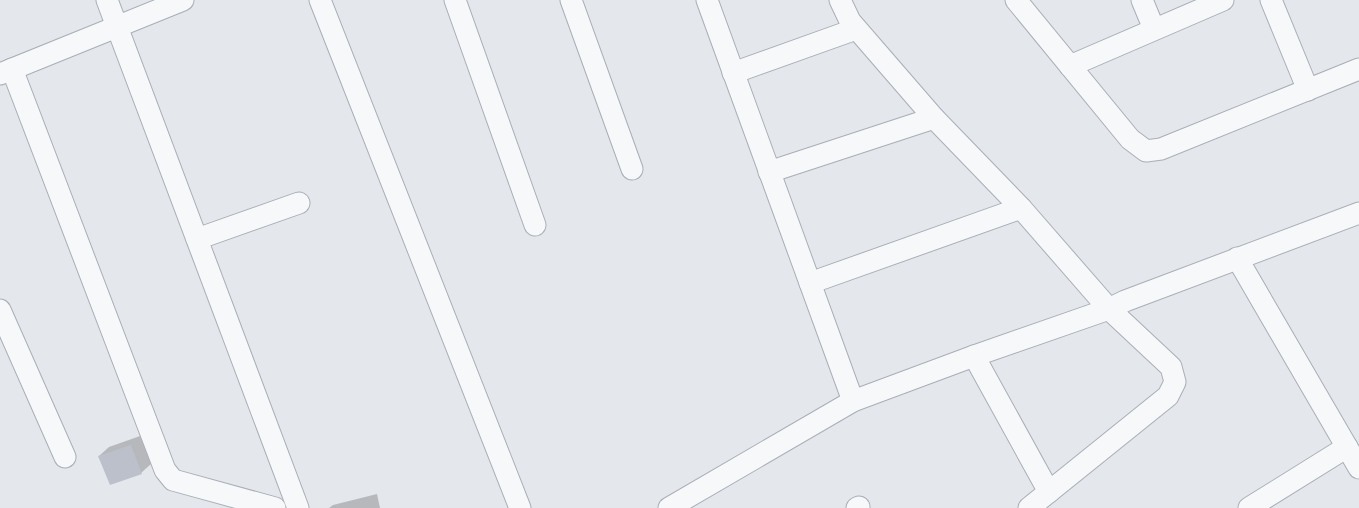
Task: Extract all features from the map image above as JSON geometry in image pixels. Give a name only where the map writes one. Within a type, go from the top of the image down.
[{"type":"street","points":[[107,0],[298,508]]},
{"type":"street","points":[[320,0],[520,508]]},
{"type":"street","points":[[455,0],[535,225]]},
{"type":"street","points":[[572,0],[632,169]]},
{"type":"street","points":[[707,0],[852,401]]},
{"type":"street","points":[[840,0],[850,21],[856,29],[934,118],[1021,208],[1109,309],[1171,367],[1175,382],[1168,396],[1030,508]]},
{"type":"street","points":[[1016,0],[1130,139],[1146,151],[1161,149],[1359,69]]},
{"type":"street","points":[[1142,0],[1154,29]]},
{"type":"street","points":[[1070,66],[1223,0]]},
{"type":"street","points":[[1271,0],[1308,90]]},
{"type":"street","points":[[176,1],[6,72],[165,470],[173,480],[274,508]]},
{"type":"street","points":[[733,73],[856,29]]},
{"type":"street","points":[[769,172],[934,118]]},
{"type":"street","points":[[197,239],[299,203]]},
{"type":"street","points":[[810,283],[1021,208]]},
{"type":"street","points":[[669,508],[693,502],[852,401],[974,356],[1109,309],[1125,301],[1359,213]]},
{"type":"street","points":[[1237,258],[1359,468]]},
{"type":"street","points":[[0,310],[65,457]]},
{"type":"street","points":[[974,356],[1048,492]]},
{"type":"street","points":[[1249,508],[1347,447]]},
{"type":"building","points":[[131,445],[142,474],[110,485],[98,456]]}]
